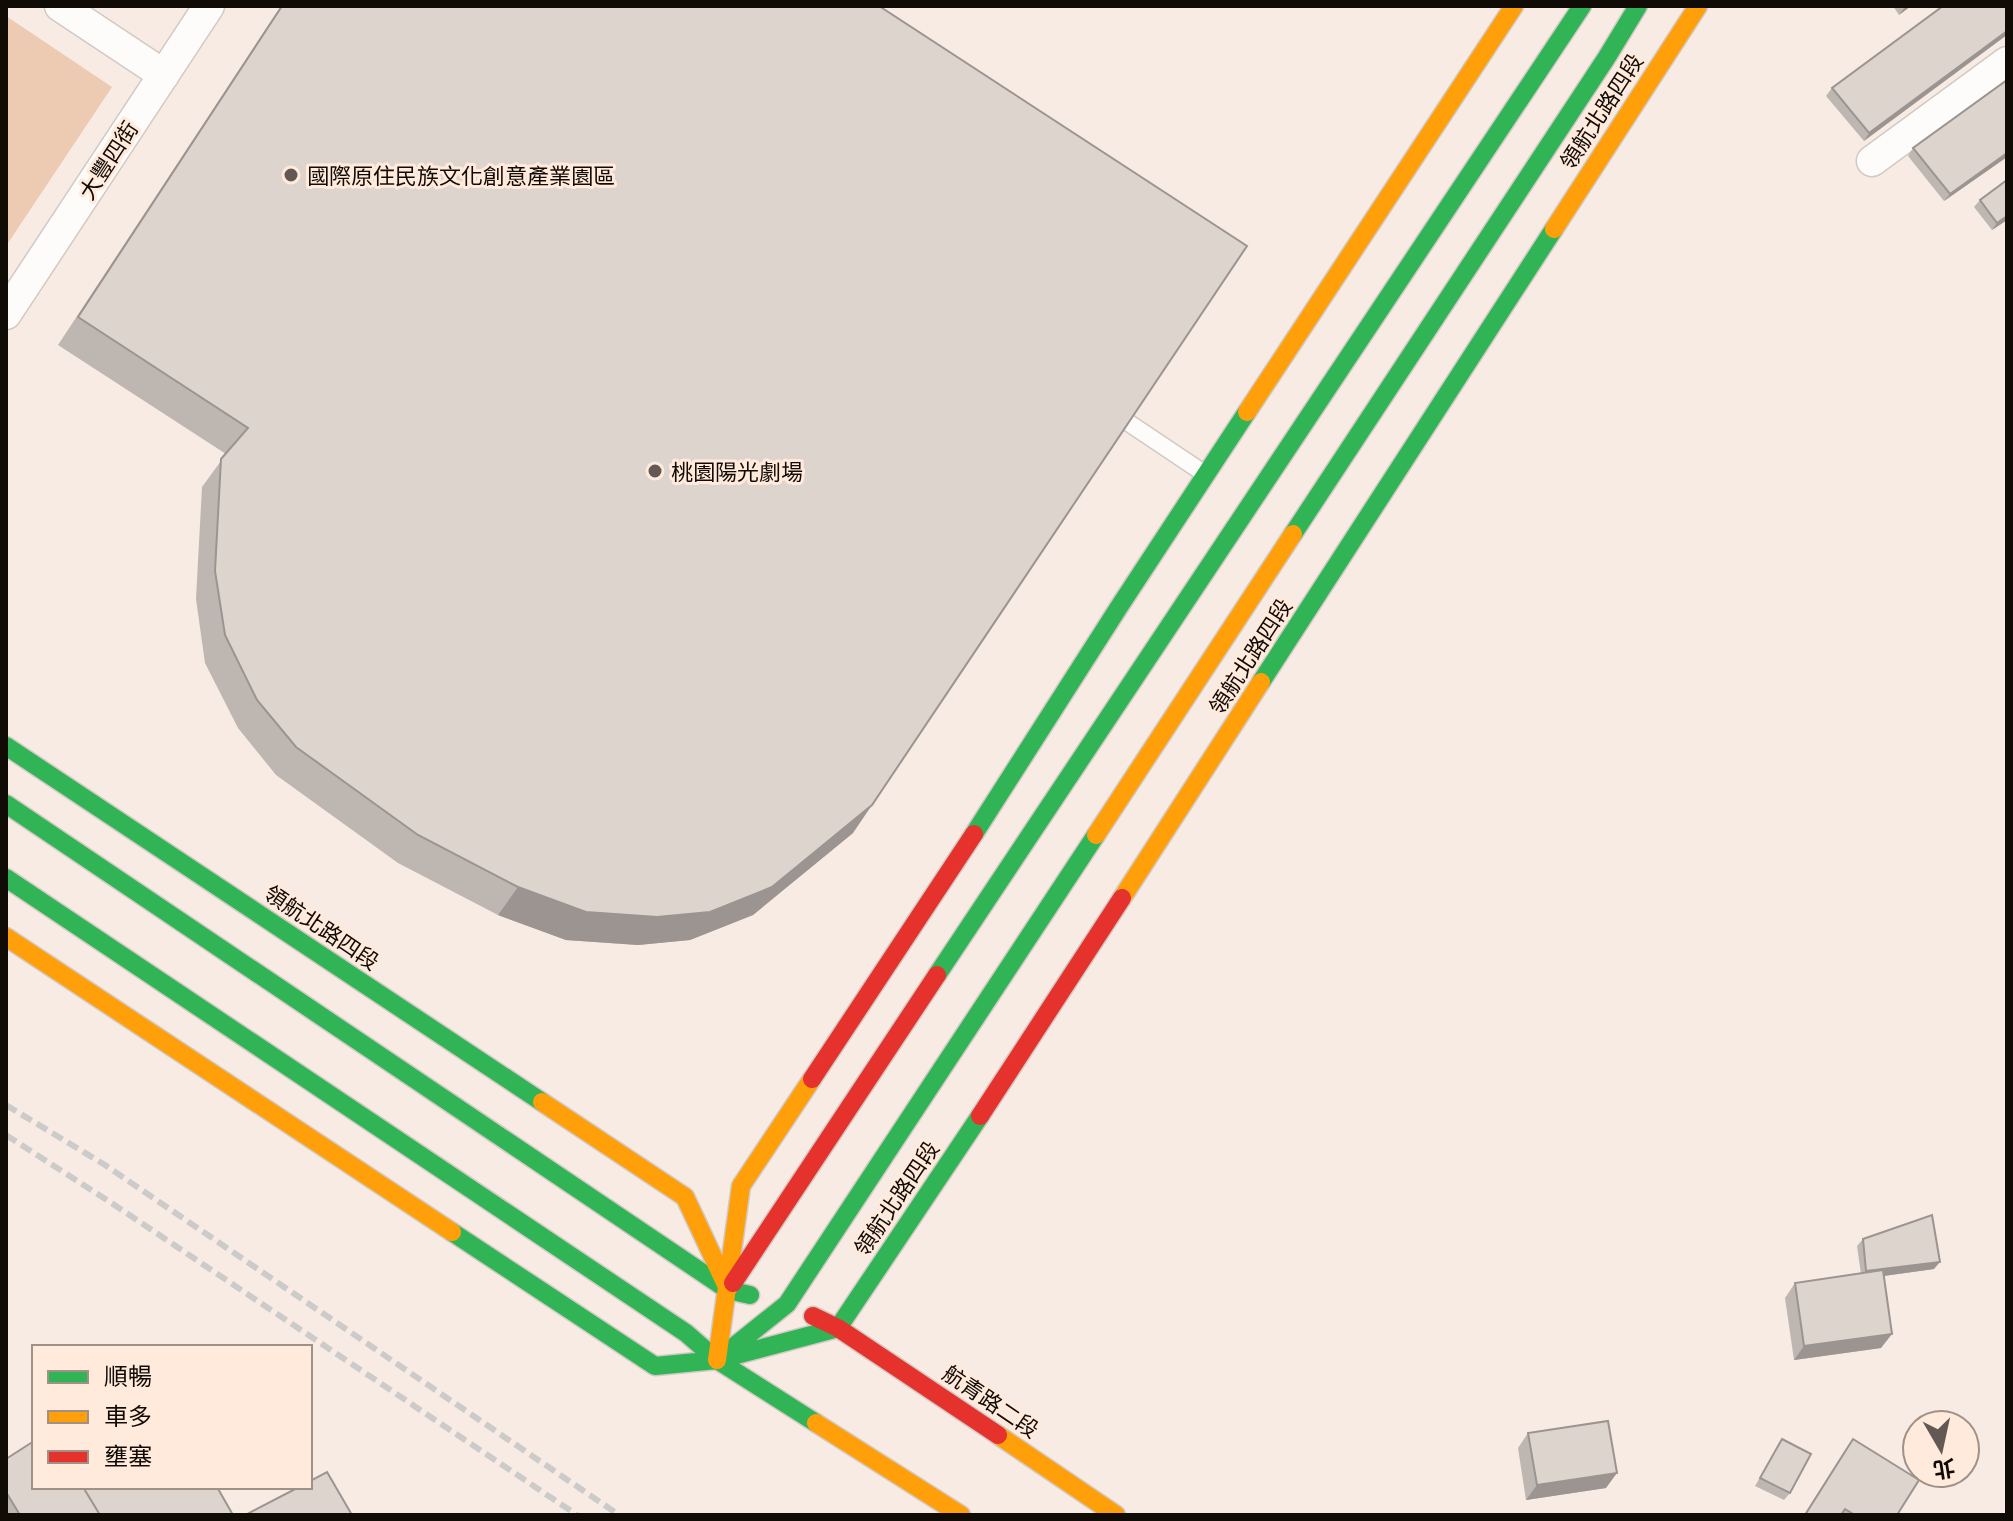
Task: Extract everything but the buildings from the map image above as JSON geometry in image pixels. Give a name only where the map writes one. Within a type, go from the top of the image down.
[{"type":"street","points":[[60,6],[164,75]]},
{"type":"street","name":"大豐四街","points":[[6,314],[209,6]]},
{"type":"street","points":[[717,1360],[728,1290],[734,1187],[912,930],[1119,607],[1514,6]]},
{"type":"street","points":[[728,1290],[1582,6]]},
{"type":"street","name":"領航北路四段","points":[[717,1360],[787,1304],[1638,6]]},
{"type":"street","points":[[1656,6],[1691,16]]},
{"type":"street","name":"領航北路四段","points":[[838,1328],[1034,1034],[1691,16]]},
{"type":"street","points":[[1872,161],[2007,62]]},
{"type":"street","name":"領航北路四段","points":[[6,746],[692,1195],[728,1290]]},
{"type":"street","points":[[6,804],[728,1290],[787,1304],[838,1328]]},
{"type":"street","points":[[6,878],[686,1333],[717,1360],[961,1515]]},
{"type":"street","points":[[6,937],[655,1366],[717,1360],[838,1328]]},
{"type":"street","name":"航青路二段","points":[[838,1328],[1116,1515]]},
{"type":"lane","points":[[1097,403],[1206,475]]},
{"type":"shaded area","points":[[6,16],[112,87],[6,246]]},
{"type":"railway","points":[[6,1105],[105,1165],[619,1515]]},
{"type":"railway","points":[[6,1135],[577,1515]]},
{"type":"traffic: fast","points":[[937,975],[1582,6]]},
{"type":"traffic: fast","points":[[1293,534],[1638,6]]},
{"type":"traffic: fast","points":[[1261,682],[1554,229]]},
{"type":"traffic: fast","points":[[974,834],[1247,412]]},
{"type":"traffic: fast","points":[[6,746],[542,1102]]},
{"type":"traffic: fast","points":[[6,804],[728,1290],[750,1295]]},
{"type":"traffic: fast","points":[[727,1352],[787,1304],[1096,835]]},
{"type":"traffic: fast","points":[[6,878],[686,1333],[717,1360],[816,1423]]},
{"type":"traffic: fast","points":[[452,1232],[655,1366],[717,1360],[838,1328],[980,1116]]},
{"type":"traffic: slow","points":[[1247,412],[1514,6]]},
{"type":"traffic: slow","points":[[1554,229],[1698,6]]},
{"type":"traffic: slow","points":[[1096,835],[1293,534]]},
{"type":"traffic: slow","points":[[1122,898],[1261,682]]},
{"type":"traffic: slow","points":[[6,937],[452,1232]]},
{"type":"traffic: slow","points":[[717,1360],[741,1186],[812,1079]]},
{"type":"traffic: slow","points":[[542,1102],[685,1197],[728,1289]]},
{"type":"traffic: slow","points":[[816,1423],[961,1515]]},
{"type":"traffic: slow","points":[[998,1435],[1116,1515]]},
{"type":"traffic: jam","points":[[812,1079],[974,834]]},
{"type":"traffic: jam","points":[[980,1116],[1122,898]]},
{"type":"traffic: jam","points":[[733,1283],[937,975]]},
{"type":"traffic: jam","points":[[813,1316],[838,1328],[998,1435]]},
{"type":"place","name":"國際原住民族文化創意產業園區","points":[[291,175]]},
{"type":"place","name":"桃園陽光劇場","points":[[655,471]]}]
